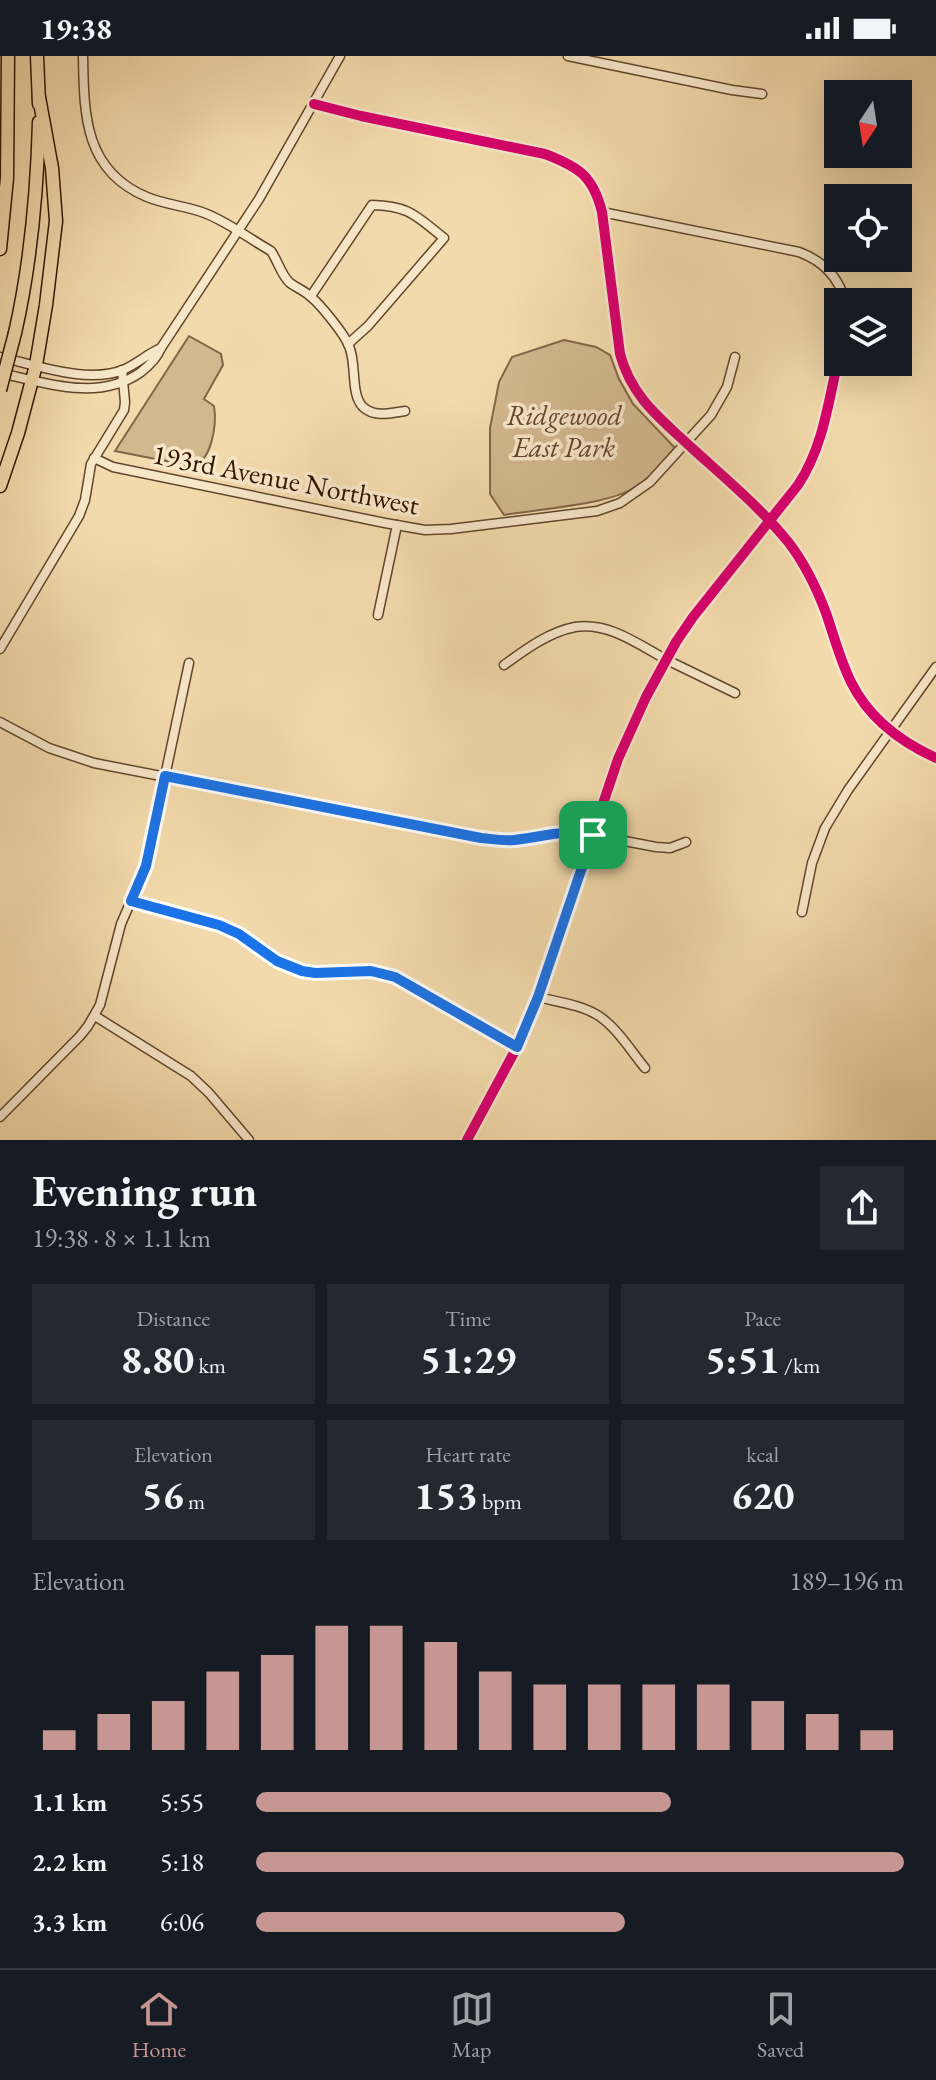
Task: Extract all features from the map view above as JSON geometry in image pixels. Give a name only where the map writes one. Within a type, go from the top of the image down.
[{"type":"highway","points":[[0,249],[7,178],[8,56]]},
{"type":"highway","points":[[0,390],[26,281],[32,237],[37,182],[37,56]]},
{"type":"highway","points":[[0,166],[9,94]]},
{"type":"highway","points":[[0,486],[36,365],[56,221],[52,168],[39,97]]},
{"type":"street","points":[[83,56],[88,131],[107,168],[137,193],[200,211],[271,251],[286,278],[311,296],[348,344],[353,357],[357,395],[364,408],[378,414],[405,411]]},
{"type":"street","points":[[4,373],[67,387],[89,388],[123,382],[149,366],[158,356],[233,229],[282,162],[340,56]]},
{"type":"street","points":[[568,56],[762,94]]},
{"type":"street","points":[[314,104],[538,153],[577,168],[586,176],[598,195],[602,212],[618,339],[624,367],[636,391],[791,546],[814,585],[852,685],[868,708],[890,730],[936,758]]},
{"type":"street","points":[[311,296],[372,205],[394,206],[411,212],[444,238],[368,326],[348,344]]},
{"type":"street","points":[[602,212],[808,255],[828,269],[840,288]]},
{"type":"street","points":[[0,357],[100,375],[122,370],[161,348]]},
{"type":"street","name":"193rd Avenue Northwest","points":[[94,458],[113,467],[425,530],[569,515],[609,507],[641,490],[711,415],[723,396],[735,357]]},
{"type":"street","points":[[0,649],[79,516],[94,458],[124,410],[122,370]]},
{"type":"street","points":[[467,1140],[517,1047],[538,997],[627,737],[665,659],[693,617],[798,485],[815,454],[834,376]]},
{"type":"street","points":[[378,615],[397,525]]},
{"type":"street","points":[[504,665],[552,635],[588,626],[622,635],[735,693]]},
{"type":"street","points":[[0,1117],[80,1036],[95,1016],[104,994],[117,936],[146,866],[189,663]]},
{"type":"street","points":[[802,912],[812,863],[825,828],[848,790],[936,667]]},
{"type":"street","points":[[0,722],[49,748],[78,759],[481,838],[515,840],[557,832],[577,832],[656,847],[670,848],[686,842]]},
{"type":"street","points":[[131,901],[219,925],[239,934],[277,961],[302,971],[371,971],[395,977],[517,1047]]},
{"type":"street","points":[[538,997],[580,1008],[599,1017],[645,1068]]},
{"type":"street","points":[[95,1016],[191,1076],[249,1140]]},
{"type":"green space","points":[[189,336],[221,354],[223,365],[204,399],[214,406],[215,414],[212,442],[204,458],[191,466],[115,451]]},
{"type":"green space","name":"Ridgewood East Park","points":[[564,340],[596,347],[610,355],[633,404],[675,448],[646,480],[622,494],[504,515],[490,494],[490,428],[499,382],[512,357]]},
{"type":"cycle path","points":[[314,104],[545,154],[583,174],[594,190],[602,212],[620,354],[632,383],[659,417],[755,506],[789,543],[815,586],[840,657],[858,695],[876,717],[898,736],[936,758]]},
{"type":"cycle path","points":[[467,1140],[517,1047],[538,997],[618,759],[646,697],[693,617],[798,485],[824,425],[835,376]]},
{"type":"route","points":[[165,776],[481,838],[515,840],[557,832],[593,835],[538,997],[517,1047],[395,977],[371,971],[302,971],[277,961],[239,934],[219,925],[131,901],[146,866],[165,776]]}]
